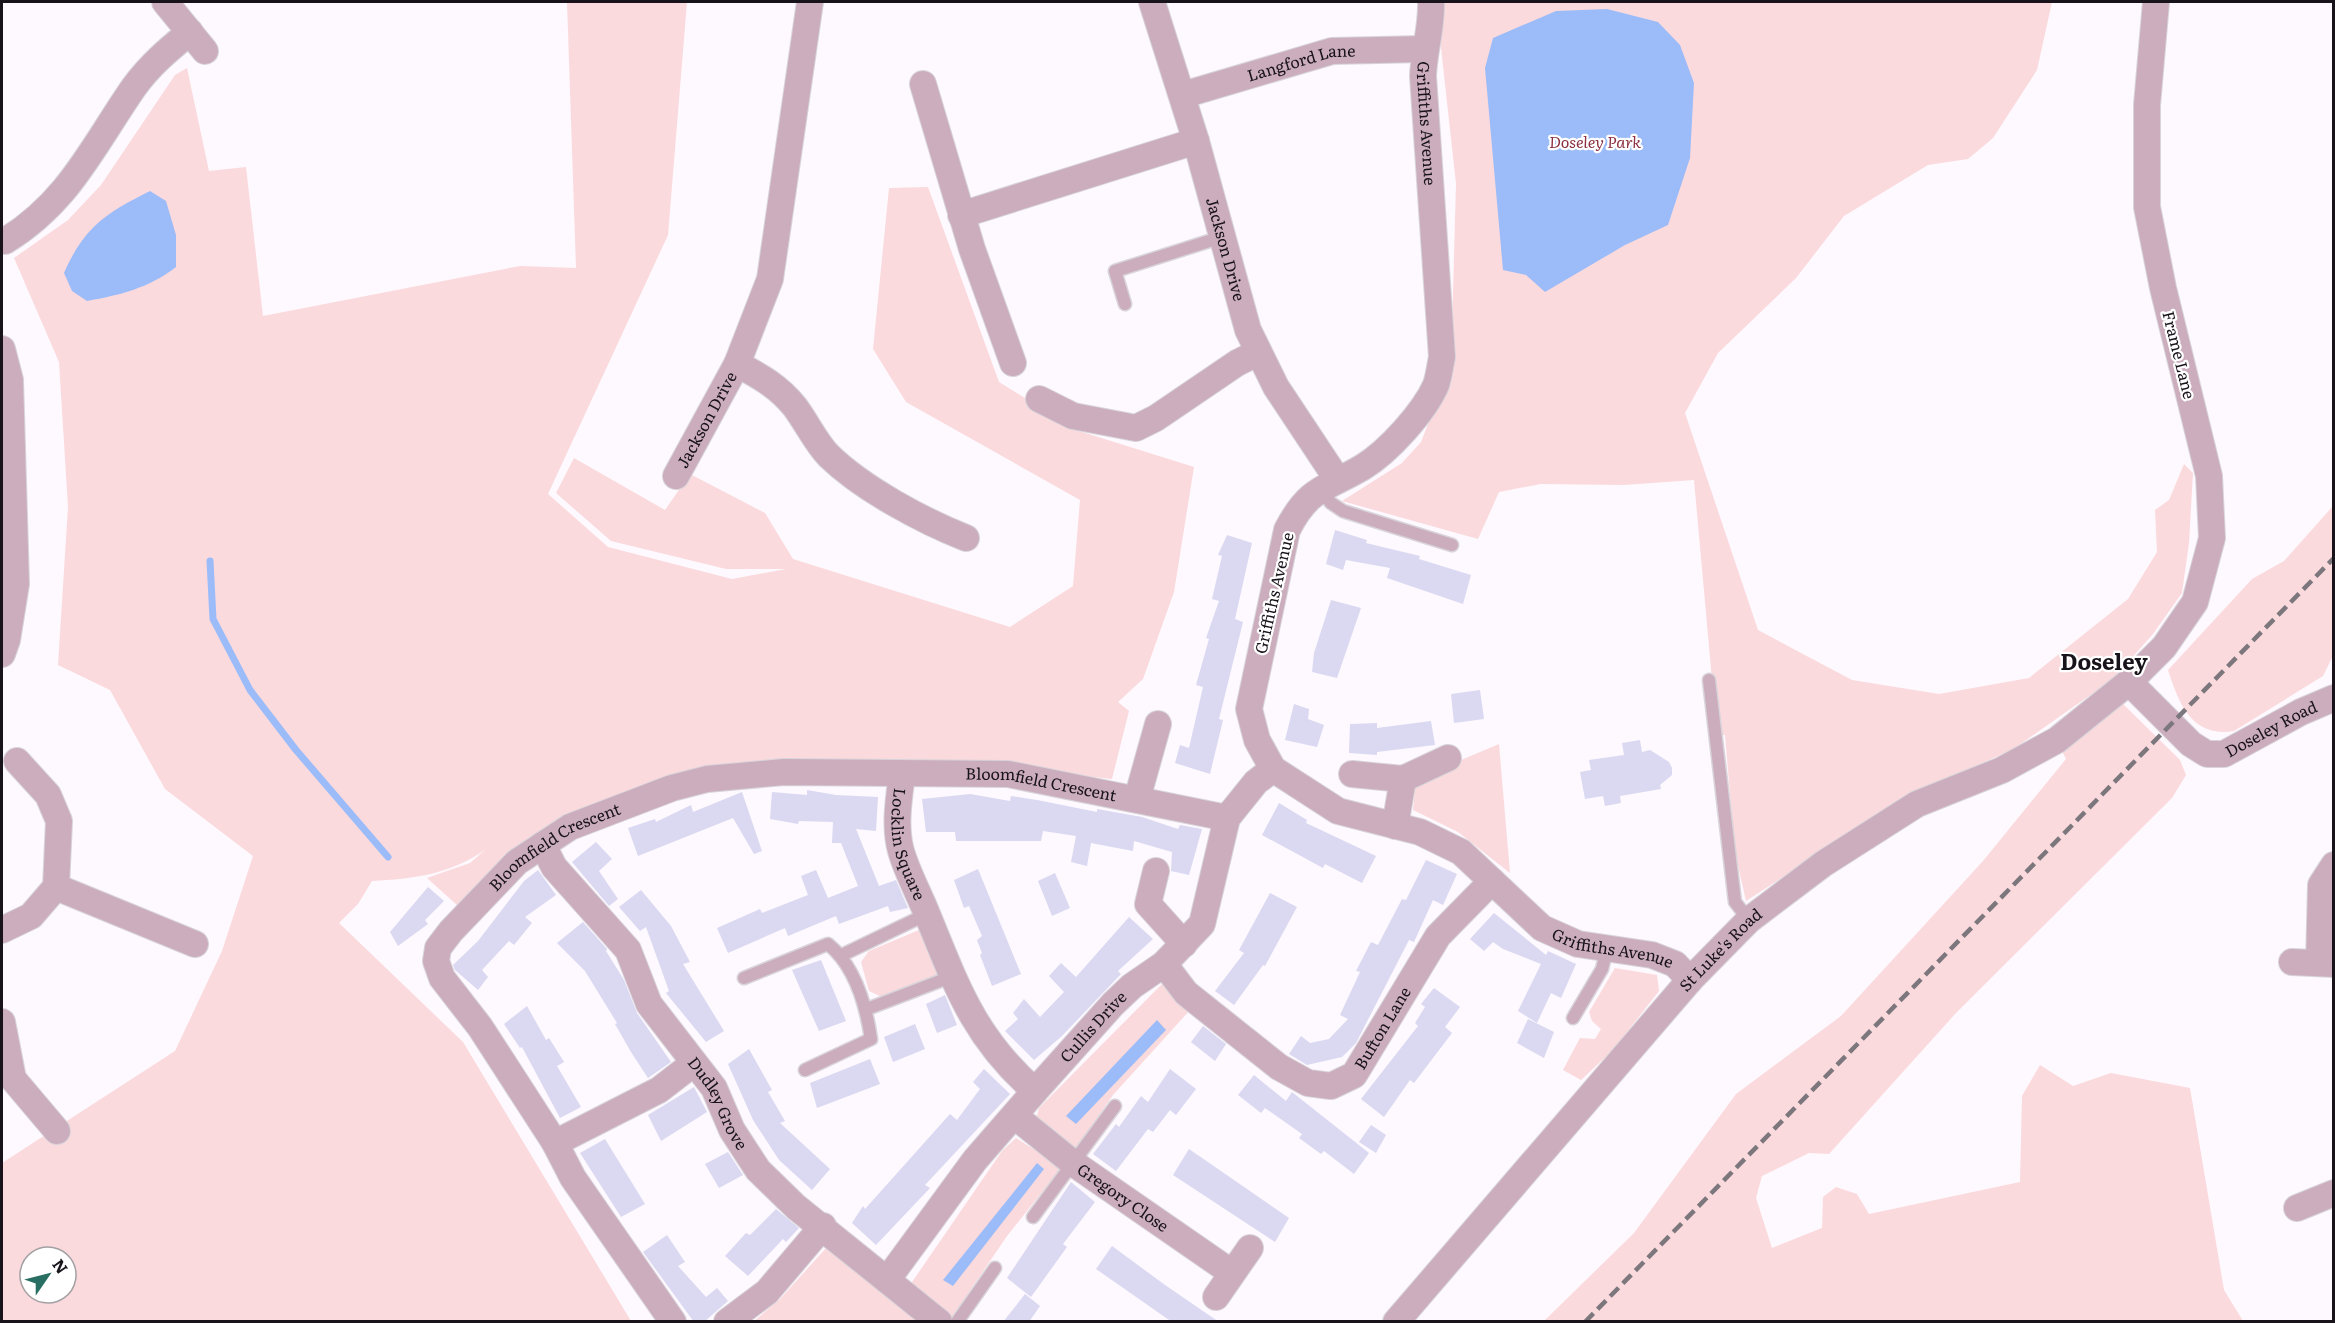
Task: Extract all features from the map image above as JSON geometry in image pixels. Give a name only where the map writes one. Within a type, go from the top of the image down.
[{"type":"street","points":[[165,2],[206,51]]},
{"type":"street","name":"Jackson Drive","points":[[676,476],[737,364],[770,279],[810,2]]},
{"type":"street","name":"Jackson Drive","points":[[1152,2],[1183,95],[1248,330],[1257,353],[1329,484]]},
{"type":"street","name":"Griffiths Avenue","points":[[1431,2],[1432,19],[1424,49],[1423,76],[1442,357],[1437,383],[1428,400],[1387,449],[1363,467],[1329,484],[1301,503],[1287,530],[1256,670],[1250,709],[1257,740],[1273,769],[1338,811],[1420,832],[1461,852],[1542,928],[1578,944],[1652,955],[1675,964],[1690,980]]},
{"type":"street","name":"Frame Lane","points":[[2129,682],[2164,647],[2195,602],[2212,537],[2209,476],[2163,288],[2147,207],[2147,105],[2156,2]]},
{"type":"street","points":[[5,241],[27,228],[65,192],[95,151],[135,87],[161,55],[190,32]]},
{"type":"street","name":"Langford Lane","points":[[1183,95],[1332,51],[1424,49]]},
{"type":"street","points":[[923,84],[961,215],[1013,363]]},
{"type":"street","points":[[961,215],[1196,141]]},
{"type":"street","points":[[2,349],[10,380],[8,471],[16,584],[3,644]]},
{"type":"street","points":[[1039,399],[1073,416],[1136,428],[1156,418],[1237,363],[1257,353]]},
{"type":"street","name":"Jackson Drive","points":[[737,364],[771,382],[794,406],[829,456],[929,524],[966,538]]},
{"type":"street","name":"Doseley Road","points":[[2129,682],[2191,744],[2207,754],[2224,754],[2301,712],[2334,699]]},
{"type":"street","name":"St Luke's Road","points":[[1396,1322],[1690,980],[1749,920],[1823,864],[1917,804],[2002,770],[2056,740],[2129,682]]},
{"type":"street","name":"Bloomfield Crescent","points":[[1137,799],[1158,724]]},
{"type":"street","points":[[1352,774],[1403,779],[1448,758]]},
{"type":"street","points":[[2,930],[31,916],[56,887],[59,821],[48,795],[17,761]]},
{"type":"street","name":"Cullis Drive","points":[[887,1280],[975,1161],[1016,1116],[1035,1091],[1113,1004],[1132,986],[1164,964],[1202,924],[1227,818],[1256,782],[1273,769]]},
{"type":"street","name":"Bloomfield Crescent","points":[[673,1322],[573,1178],[555,1143],[480,1027],[442,978],[436,961],[438,948],[451,931],[517,862],[570,827],[672,788],[707,779],[784,772],[1008,774],[1227,818]]},
{"type":"street","name":"Locklin Square","points":[[902,774],[897,810],[901,851],[953,976],[987,1041],[1011,1070],[1035,1091]]},
{"type":"street","points":[[1395,826],[1403,779]]},
{"type":"street","name":"Dudley Grove","points":[[543,845],[554,867],[628,950],[649,1004],[714,1088],[732,1130],[758,1170],[796,1207],[823,1226],[939,1322]]},
{"type":"street","points":[[2292,962],[2326,964],[2321,885],[2334,866]]},
{"type":"street","points":[[1156,872],[1148,904],[1184,944]]},
{"type":"street","name":"Bufton Lane","points":[[1164,964],[1185,992],[1279,1067],[1308,1083],[1331,1086],[1354,1075],[1438,936],[1492,880]]},
{"type":"street","points":[[56,887],[195,944]]},
{"type":"street","points":[[2,1022],[7,1074],[14,1079],[57,1131]]},
{"type":"street","points":[[555,1143],[659,1090],[694,1063]]},
{"type":"street","name":"Gregory Close","points":[[1016,1116],[1073,1163],[1232,1273]]},
{"type":"street","points":[[2297,1208],[2334,1193]]},
{"type":"street","points":[[727,1322],[767,1292],[792,1266],[823,1226]]},
{"type":"street","points":[[1216,1297],[1250,1248]]},
{"type":"lane","points":[[1125,304],[1115,271],[1222,237]]},
{"type":"lane","points":[[1329,484],[1331,503],[1343,511],[1452,545]]},
{"type":"lane","points":[[1709,680],[1736,902],[1749,920]]},
{"type":"lane","name":"Locklin Square","points":[[842,955],[927,914]]},
{"type":"lane","points":[[744,978],[828,944],[842,955],[867,1009],[871,1039],[805,1070]]},
{"type":"lane","points":[[1573,1018],[1602,969],[1607,949]]},
{"type":"lane","points":[[867,1009],[953,976]]},
{"type":"lane","points":[[1032,1217],[1115,1106]]},
{"type":"lane","points":[[957,1322],[995,1268]]},
{"type":"green space","points":[[567,2],[687,2],[668,235],[548,494],[608,547],[732,579],[786,569],[726,569],[611,541],[556,493],[574,458],[665,510],[690,474],[765,513],[793,559],[1010,627],[1073,586],[1080,500],[906,402],[873,349],[889,188],[928,187],[999,382],[1079,431],[1194,467],[1174,592],[1143,679],[1118,702],[1129,711],[1112,779],[967,764],[644,796],[458,906],[427,878],[470,863],[486,849],[460,864],[432,874],[372,881],[358,904],[339,923],[463,1042],[631,1321],[2,1322],[2,1163],[175,1051],[222,951],[253,856],[165,789],[110,690],[58,665],[68,507],[59,362],[14,258],[68,220],[101,185],[175,75],[187,68],[209,171],[246,167],[263,316],[520,266],[576,268]]},
{"type":"green space","name":"Doseley Park","points":[[1436,2],[2052,2],[2037,70],[1993,138],[1968,159],[1928,165],[1844,216],[1796,278],[1718,353],[1685,413],[1758,630],[1852,680],[1939,694],[2029,678],[2128,599],[2157,552],[2155,510],[2169,500],[2184,464],[2193,473],[2189,543],[2182,593],[2153,634],[2113,679],[2012,750],[1912,793],[1746,901],[1735,852],[1725,735],[1717,735],[1694,480],[1624,485],[1541,484],[1499,492],[1478,539],[1342,501],[1402,463],[1421,442],[1451,366],[1456,184]]},
{"type":"green space","points":[[2333,506],[2333,656],[2323,676],[2234,731],[2220,732],[2198,724],[2183,706],[2168,670],[2252,579],[2284,561]]},
{"type":"green space","points":[[2123,704],[2180,760],[2186,775],[2172,798],[1956,1013],[1829,1154],[1809,1153],[1762,1176],[1756,1198],[1772,1248],[1822,1228],[1823,1197],[1836,1187],[1857,1194],[1869,1214],[2020,1182],[2022,1096],[2040,1065],[2073,1086],[2111,1073],[2190,1088],[2224,1290],[2243,1321],[1543,1322],[1634,1233],[1736,1094],[1841,1016],[1983,861],[2066,759],[2061,749]]},
{"type":"green space","points":[[1499,744],[1510,873],[1458,832],[1413,810],[1416,779]]},
{"type":"green space","points":[[919,930],[940,978],[884,998],[869,991],[861,962],[869,951]]},
{"type":"green space","points":[[1615,968],[1657,975],[1659,991],[1613,1050],[1581,1080],[1563,1070],[1580,1038],[1595,1039],[1601,1029],[1592,1021],[1589,1012]]},
{"type":"green space","points":[[1162,984],[1190,1010],[1113,1095],[1074,1151],[1035,1123],[1039,1108]]},
{"type":"green space","points":[[1016,1138],[1062,1167],[1007,1236],[952,1317],[910,1285],[1002,1151]]},
{"type":"green space","points":[[826,1248],[919,1321],[753,1322],[780,1299]]},
{"type":"water","points":[[1607,9],[1658,22],[1680,45],[1694,83],[1690,158],[1668,225],[1625,245],[1545,292],[1526,275],[1503,270],[1485,68],[1493,38],[1556,11]]},
{"type":"water","points":[[150,191],[166,201],[176,235],[176,267],[134,290],[111,296],[87,301],[72,291],[64,273],[88,233],[109,214]]},
{"type":"water","points":[[1157,1020],[1166,1030],[1076,1124],[1066,1116]]},
{"type":"water","points":[[1037,1163],[1044,1169],[953,1286],[943,1280]]},
{"type":"building","points":[[1335,530],[1367,540],[1366,543],[1420,556],[1419,559],[1471,575],[1463,604],[1387,578],[1390,568],[1346,560],[1343,570],[1326,564]]},
{"type":"building","points":[[1227,535],[1252,543],[1235,619],[1243,622],[1219,719],[1223,720],[1210,774],[1175,763],[1180,745],[1189,748],[1203,687],[1196,685],[1209,639],[1206,638],[1219,601],[1212,599],[1222,556],[1218,555]]},
{"type":"building","points":[[1331,600],[1361,608],[1337,678],[1312,672],[1314,653]]},
{"type":"building","points":[[1480,690],[1484,719],[1454,723],[1451,694]]},
{"type":"building","points":[[1294,704],[1309,709],[1308,719],[1324,725],[1317,747],[1285,740]]},
{"type":"building","points":[[1431,721],[1435,745],[1377,752],[1377,755],[1349,753],[1350,724],[1377,723],[1377,728]]},
{"type":"building","points":[[1640,740],[1642,752],[1650,750],[1669,762],[1672,768],[1672,775],[1660,785],[1661,789],[1620,796],[1621,803],[1605,806],[1603,796],[1585,799],[1580,772],[1591,770],[1589,760],[1624,755],[1622,743]]},
{"type":"building","points":[[807,790],[836,795],[878,797],[876,831],[856,829],[879,886],[896,880],[908,908],[890,912],[888,906],[839,924],[836,916],[788,936],[785,928],[728,953],[717,928],[760,909],[762,913],[808,895],[801,876],[816,870],[828,898],[858,886],[841,843],[832,843],[833,822],[799,821],[798,824],[770,819],[772,792],[807,795]]},
{"type":"building","points":[[742,792],[762,851],[754,854],[733,818],[638,856],[628,828],[655,819],[656,822],[691,805],[693,812]]},
{"type":"building","points":[[970,794],[1010,801],[1011,796],[1097,812],[1097,809],[1142,817],[1178,829],[1180,825],[1202,829],[1189,875],[1171,871],[1172,852],[1134,841],[1133,851],[1091,843],[1087,866],[1071,862],[1076,836],[1043,831],[1041,841],[956,841],[955,832],[926,832],[922,799]]},
{"type":"building","points":[[1279,803],[1307,820],[1306,823],[1376,856],[1362,883],[1325,864],[1323,868],[1262,835]]},
{"type":"building","points":[[596,842],[612,859],[599,871],[618,899],[609,906],[572,862]]},
{"type":"building","points":[[1426,860],[1457,874],[1443,905],[1433,900],[1414,942],[1409,940],[1356,1043],[1342,1057],[1307,1065],[1289,1054],[1301,1036],[1310,1043],[1329,1039],[1348,1019],[1340,1015],[1360,972],[1356,971],[1371,942],[1378,945],[1402,899],[1406,900]]},
{"type":"building","points":[[978,869],[1021,974],[992,986],[977,940],[982,936],[969,906],[964,908],[954,880]]},
{"type":"building","points":[[538,870],[556,895],[525,917],[532,923],[514,945],[509,941],[482,970],[488,977],[478,990],[455,970],[453,965],[478,941],[524,881]]},
{"type":"building","points":[[1055,873],[1070,908],[1052,916],[1038,881]]},
{"type":"building","points":[[428,887],[444,901],[425,920],[428,924],[398,946],[390,932]]},
{"type":"building","points":[[641,890],[671,926],[690,962],[683,964],[724,1031],[706,1042],[666,993],[669,991],[646,927],[640,931],[619,907]]},
{"type":"building","points":[[1270,893],[1297,907],[1265,966],[1263,965],[1234,1005],[1215,991],[1244,953],[1239,950]]},
{"type":"building","points":[[1494,913],[1546,955],[1548,951],[1576,964],[1561,998],[1551,993],[1537,1023],[1518,1011],[1541,964],[1503,949],[1493,942],[1484,951],[1470,939]]},
{"type":"building","points":[[1129,917],[1153,939],[1118,971],[1121,974],[1062,1036],[1034,1060],[1005,1031],[1018,1019],[1013,1013],[1024,999],[1040,1017],[1064,992],[1049,976],[1061,963],[1076,977]]},
{"type":"building","points":[[583,922],[607,949],[606,951],[624,980],[637,1013],[671,1062],[648,1078],[585,971],[557,943]]},
{"type":"building","points":[[821,960],[846,1021],[819,1031],[792,970]]},
{"type":"building","points":[[1434,988],[1460,1007],[1445,1027],[1452,1033],[1414,1083],[1410,1080],[1384,1117],[1361,1099],[1418,1026],[1415,1023],[1425,1007],[1421,1004]]},
{"type":"building","points":[[945,995],[957,1025],[937,1033],[926,1004]]},
{"type":"building","points":[[527,1006],[546,1040],[549,1038],[564,1062],[557,1066],[581,1107],[560,1118],[522,1047],[520,1048],[504,1024]]},
{"type":"building","points":[[1528,1019],[1554,1032],[1544,1058],[1517,1043]]},
{"type":"building","points":[[915,1024],[925,1049],[893,1062],[884,1037]]},
{"type":"building","points":[[1203,1026],[1226,1044],[1215,1061],[1191,1042]]},
{"type":"building","points":[[749,1049],[772,1090],[768,1092],[785,1121],[780,1123],[830,1169],[812,1190],[779,1160],[753,1120],[728,1064]]},
{"type":"building","points":[[870,1059],[880,1084],[817,1108],[810,1083]]},
{"type":"building","points":[[984,1069],[1010,1094],[925,1185],[930,1188],[876,1245],[852,1223],[863,1206],[865,1209],[950,1114],[957,1120],[980,1089],[973,1082]]},
{"type":"building","points":[[1170,1069],[1196,1089],[1176,1115],[1170,1110],[1153,1132],[1148,1129],[1116,1171],[1093,1154],[1116,1124],[1119,1127],[1141,1096],[1148,1102]]},
{"type":"building","points":[[1254,1075],[1286,1101],[1292,1092],[1369,1153],[1354,1174],[1324,1151],[1321,1154],[1299,1138],[1302,1134],[1265,1108],[1261,1113],[1238,1095]]},
{"type":"building","points":[[694,1087],[707,1112],[661,1141],[648,1115]]},
{"type":"building","points":[[1371,1125],[1386,1135],[1376,1153],[1359,1142]]},
{"type":"building","points":[[605,1139],[645,1204],[621,1217],[580,1153]]},
{"type":"building","points":[[1189,1149],[1289,1218],[1275,1242],[1173,1175]]},
{"type":"building","points":[[728,1152],[743,1175],[719,1188],[705,1164]]},
{"type":"building","points":[[1071,1182],[1095,1202],[1063,1244],[1067,1247],[1031,1297],[1007,1278]]},
{"type":"building","points":[[776,1209],[799,1228],[786,1242],[783,1239],[748,1276],[725,1256],[746,1233],[750,1235]]},
{"type":"building","points":[[667,1235],[685,1262],[678,1266],[706,1297],[717,1288],[728,1301],[704,1322],[694,1322],[643,1252]]},
{"type":"building","points":[[1112,1246],[1219,1322],[1172,1322],[1096,1269]]},
{"type":"building","points":[[1025,1294],[1040,1306],[1029,1322],[1003,1322]]},
{"type":"waterway","points":[[210,561],[213,619],[250,690],[296,750],[388,857]]},
{"type":"railway","points":[[1585,1322],[2334,558]]},
{"type":"district","name":"Doseley","points":[[2104,662]]}]
